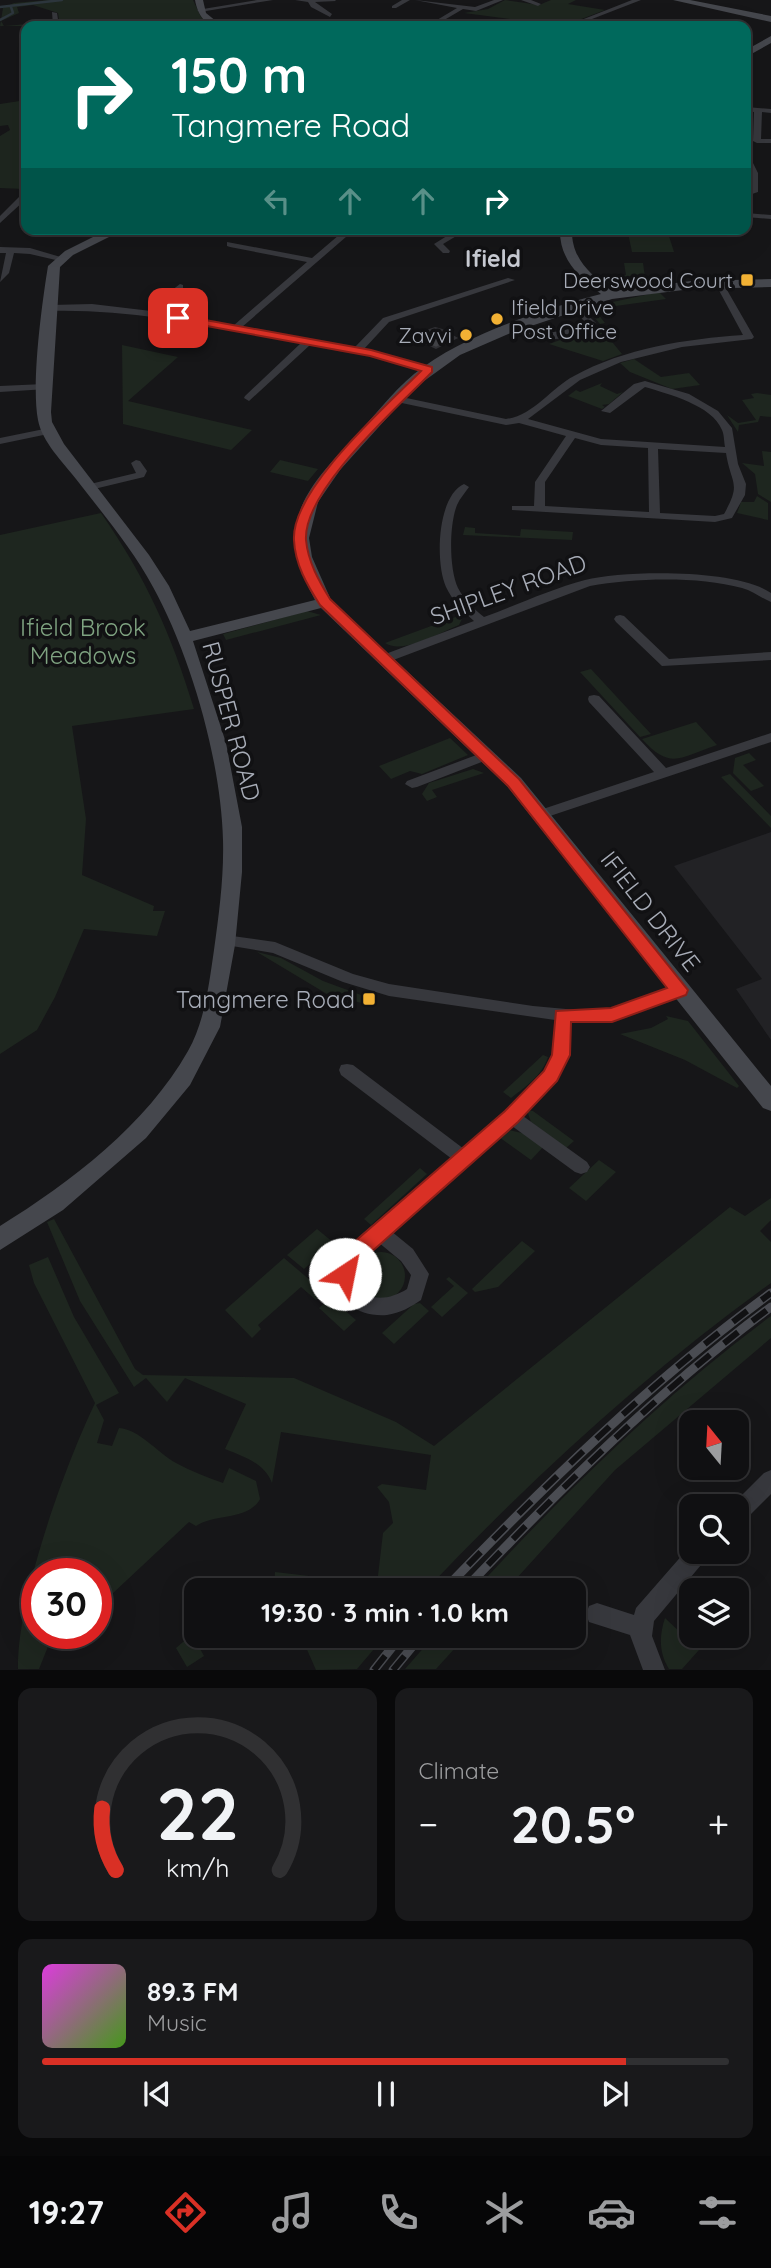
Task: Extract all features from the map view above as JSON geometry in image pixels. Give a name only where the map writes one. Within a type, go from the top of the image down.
[{"type":"street","points":[[200,5],[270,0]]},
{"type":"street","points":[[298,0],[333,1]]},
{"type":"street","points":[[394,7],[407,0]]},
{"type":"street","points":[[418,0],[483,9],[500,0]]},
{"type":"street","points":[[524,0],[538,4]]},
{"type":"street","points":[[582,21],[638,0]]},
{"type":"street","points":[[677,0],[771,19]]},
{"type":"street","points":[[698,5],[707,0]]},
{"type":"street","points":[[311,1],[313,6],[330,15]]},
{"type":"street","points":[[200,5],[214,21]]},
{"type":"street","points":[[439,21],[461,8]]},
{"type":"street","points":[[54,13],[55,21]]},
{"type":"street","points":[[751,49],[771,39]]},
{"type":"street","points":[[751,109],[771,111]]},
{"type":"street","points":[[757,141],[758,110]]},
{"type":"street","points":[[751,140],[771,142]]},
{"type":"street","points":[[751,165],[759,174],[754,194],[751,194]]},
{"type":"street","points":[[0,221],[21,200]]},
{"type":"street","points":[[751,215],[771,217]]},
{"type":"street","points":[[0,250],[60,258],[107,235]]},
{"type":"street","points":[[236,328],[344,235]]},
{"type":"street","points":[[446,251],[438,244],[454,235]]},
{"type":"street","points":[[566,235],[566,247],[573,261],[610,295]]},
{"type":"street","points":[[230,244],[315,261]]},
{"type":"street","points":[[0,279],[5,273],[11,250]]},
{"type":"street","name":"RUSPER ROAD","points":[[0,1239],[39,1213],[141,1127],[175,1090],[198,1053],[215,1011],[233,857],[230,807],[213,736],[184,638],[158,584],[49,431],[43,410],[44,387],[52,271],[60,258]]},
{"type":"street","points":[[357,351],[386,320],[511,280]]},
{"type":"street","points":[[523,421],[560,388],[614,361],[671,346],[749,337],[719,283]]},
{"type":"street","name":"IFIELD DRIVE","points":[[771,283],[719,283],[610,295],[463,348],[428,369],[338,463],[308,504],[301,527],[301,555],[308,575],[324,602],[486,755],[541,814],[679,990],[763,1081],[771,1102]]},
{"type":"street","points":[[153,314],[162,302],[180,287]]},
{"type":"street","points":[[51,308],[105,307],[153,314],[357,351],[428,369]]},
{"type":"street","points":[[513,328],[543,339],[571,332],[591,323],[576,307]]},
{"type":"street","points":[[249,398],[308,342]]},
{"type":"street","points":[[516,508],[721,519],[728,516],[742,489],[727,428],[714,412],[696,401],[654,385],[637,386],[606,411]]},
{"type":"street","points":[[0,389],[44,387]]},
{"type":"street","points":[[397,399],[506,422],[523,421],[571,436],[611,444],[731,450]]},
{"type":"street","points":[[0,441],[49,431]]},
{"type":"street","points":[[539,509],[540,482],[571,436]]},
{"type":"street","points":[[653,446],[655,516]]},
{"type":"street","points":[[90,487],[140,475],[142,471],[136,463]]},
{"type":"street","points":[[464,487],[449,505],[444,567],[453,592],[482,622]]},
{"type":"street","name":"SHIPLEY ROAD","points":[[384,659],[587,583],[622,577],[747,585],[760,587],[771,598]]},
{"type":"street","points":[[184,638],[324,602]]},
{"type":"street","points":[[620,619],[666,663],[771,656]]},
{"type":"street","points":[[594,699],[662,772]]},
{"type":"street","points":[[541,814],[771,737]]},
{"type":"street","points":[[412,784],[486,755]]},
{"type":"street","points":[[225,940],[275,948],[348,978],[389,990],[562,1016],[612,1015],[679,990]]},
{"type":"street","points":[[379,1232],[416,1265],[420,1275],[415,1294],[395,1307],[371,1307],[362,1303],[346,1282],[350,1261],[379,1232],[511,1116],[558,1065],[563,1044],[562,1016]]},
{"type":"street","points":[[347,1070],[464,1158]]},
{"type":"street","points":[[511,1116],[581,1167]]},
{"type":"street","points":[[749,1502],[771,1479]]},
{"type":"street","points":[[654,1670],[643,1644],[641,1629],[650,1605],[688,1564]]},
{"type":"street","points":[[597,1614],[641,1629]]},
{"type":"shaded area","points":[[771,832],[771,1040],[736,989],[762,979],[674,866]]},
{"type":"green space","points":[[48,0],[193,0],[201,17],[206,21],[59,21],[58,13],[33,5],[17,7],[19,13],[1,21],[4,26],[0,26],[3,8],[14,3]]},
{"type":"green space","points":[[505,0],[539,5],[551,0],[576,0],[568,4],[605,10],[576,21],[525,21],[464,13],[488,9]]},
{"type":"green space","points":[[21,101],[21,189],[0,188],[0,136],[10,130],[8,125],[0,126],[0,104]]},
{"type":"green space","points":[[628,235],[669,235],[674,252],[632,252]]},
{"type":"green space","points":[[624,263],[643,263],[646,284],[655,284],[627,289],[614,287],[602,279],[626,275]]},
{"type":"green space","points":[[659,292],[666,299],[594,309],[605,323],[600,324],[589,311],[594,306]]},
{"type":"green space","points":[[599,326],[622,354],[603,361],[549,344]]},
{"type":"green space","points":[[122,345],[178,357],[128,401],[252,430],[231,450],[123,424]]},
{"type":"green space","points":[[634,359],[661,377],[689,373],[700,385],[672,389],[630,372],[620,363]]},
{"type":"green space","points":[[602,383],[600,386],[617,394],[623,392],[609,404],[602,405],[605,407],[602,409],[568,396],[576,390],[580,392]]},
{"type":"green space","points":[[751,394],[771,395],[771,417],[760,416],[758,422],[739,425],[738,432],[727,415],[738,423],[756,420],[742,400],[754,398]]},
{"type":"green space","points":[[762,451],[771,452],[771,502],[758,494],[755,474],[742,463],[764,466]]},
{"type":"green space","points":[[280,460],[318,469],[308,481],[270,472]]},
{"type":"green space","points":[[757,496],[768,503],[768,520],[737,513],[741,502],[754,502]]},
{"type":"green space","name":"Ifield Brook Meadows","points":[[101,513],[131,560],[156,607],[194,709],[72,726],[86,819],[82,875],[154,906],[153,911],[165,911],[157,936],[84,929],[55,997],[37,1030],[0,1054],[0,535]]},
{"type":"green space","points":[[465,527],[475,528],[475,533],[520,536],[521,529],[573,532],[572,540],[463,535]]},
{"type":"green space","points":[[307,611],[321,615],[226,640],[223,634]]},
{"type":"green space","points":[[461,615],[463,617],[459,625],[422,641],[402,646],[385,643]]},
{"type":"green space","points":[[591,669],[651,734],[640,737],[580,672]]},
{"type":"green space","points":[[696,722],[717,745],[685,757],[669,758],[652,749],[642,739]]},
{"type":"green space","points":[[450,738],[468,755],[422,774],[410,771],[391,779],[379,766]]},
{"type":"green space","points":[[749,753],[756,760],[743,765],[764,786],[751,791],[733,773],[735,758]]},
{"type":"green space","points":[[473,769],[484,773],[432,790],[437,797],[427,801],[422,794],[429,783]]},
{"type":"green space","points":[[730,774],[771,816],[771,828],[721,777]]},
{"type":"green space","points":[[257,952],[281,958],[323,981],[361,995],[361,999],[370,1001],[369,1005],[327,994]]},
{"type":"green space","points":[[666,1016],[688,1021],[739,1086],[737,1088],[685,1060],[620,1034],[651,1028],[668,1019]]},
{"type":"green space","points":[[543,1055],[548,1057],[545,1064],[532,1080],[511,1098],[503,1092]]},
{"type":"green space","points":[[527,1110],[533,1111],[574,1141],[566,1148],[531,1122]]},
{"type":"green space","points":[[509,1130],[526,1134],[544,1146],[531,1160],[499,1137]]},
{"type":"green space","points":[[599,1160],[616,1172],[586,1201],[569,1188]]},
{"type":"green space","points":[[420,1168],[427,1174],[371,1225],[364,1219]]},
{"type":"green space","points":[[771,1198],[771,1220],[760,1231],[771,1242],[771,1283],[635,1390],[548,1468],[437,1578],[378,1578],[383,1533],[393,1523],[389,1502],[377,1487],[382,1484],[426,1490],[431,1455],[281,1432],[272,1483],[259,1466],[225,1449],[246,1404],[185,1378],[167,1402],[146,1378],[134,1387],[80,1301],[47,1222],[54,1219],[135,1369],[143,1375],[294,1378],[396,1422],[434,1446],[730,1207],[745,1216]]},
{"type":"green space","points":[[317,1229],[334,1243],[304,1269],[287,1255]]},
{"type":"green space","points":[[522,1241],[535,1251],[498,1287],[475,1292],[472,1289]]},
{"type":"green space","points":[[381,1252],[390,1253],[398,1259],[404,1267],[404,1285],[398,1293],[390,1299],[381,1300],[372,1299],[364,1293],[358,1285],[357,1276],[358,1267],[364,1259],[372,1253]]},
{"type":"green space","points":[[48,1257],[74,1317],[119,1393],[96,1405],[104,1420],[97,1443],[112,1446],[119,1428],[126,1429],[134,1432],[169,1459],[205,1476],[223,1483],[229,1468],[256,1481],[260,1499],[255,1506],[240,1514],[213,1519],[196,1526],[189,1522],[112,1594],[112,1558],[38,1558],[57,1497],[95,1403],[34,1283],[29,1265]]},
{"type":"green space","points":[[284,1258],[324,1292],[316,1300],[301,1287],[258,1325],[261,1329],[252,1338],[225,1310]]},
{"type":"green space","points":[[449,1277],[468,1293],[442,1317],[431,1307],[454,1286],[446,1279]]},
{"type":"green space","points":[[330,1298],[356,1320],[344,1331],[319,1308]]},
{"type":"green space","points":[[420,1303],[429,1311],[394,1344],[382,1333],[414,1304]]},
{"type":"green space","points":[[771,1316],[771,1338],[686,1410],[679,1410],[679,1416],[615,1470],[517,1578],[486,1578],[616,1446]]},
{"type":"green space","points":[[275,1572],[326,1578],[275,1578]]},
{"type":"green space","points":[[665,1618],[679,1631],[679,1648],[699,1650],[682,1669],[669,1669],[663,1657],[662,1631]]},
{"type":"green space","points":[[21,1633],[21,1649],[47,1649],[39,1669],[18,1669]]},
{"type":"green space","points":[[184,1641],[184,1648],[200,1648],[204,1656],[187,1667],[176,1648]]},
{"type":"green space","points":[[306,1648],[375,1648],[357,1669],[316,1670]]},
{"type":"green space","points":[[423,1648],[455,1648],[436,1669],[405,1669]]},
{"type":"building","points":[[435,328],[456,338],[436,348],[421,341],[426,339],[418,334]]},
{"type":"waterway","points":[[0,7],[62,0]]},
{"type":"waterway","points":[[0,20],[13,13],[11,7]]},
{"type":"railway","points":[[456,1578],[601,1435],[684,1362],[771,1293]]},
{"type":"railway","points":[[475,1578],[536,1515],[649,1407],[771,1307]]},
{"type":"railway","points":[[374,1670],[391,1648]]},
{"type":"railway","points":[[393,1670],[411,1648]]},
{"type":"place","name":"Deerswood Court","points":[[747,280]]},
{"type":"place","name":"Ifield Drive Post Office","points":[[497,319]]},
{"type":"place","name":"Zavvi","points":[[466,335]]},
{"type":"place","name":"Tangmere Road","points":[[369,999]]},
{"type":"district","name":"Ifield","points":[[493,258]]},
{"type":"route","points":[[178,318],[371,353],[428,369],[409,386],[316,490],[302,521],[300,539],[301,555],[308,575],[324,602],[514,782],[679,990],[612,1015],[562,1016],[561,1055],[551,1076],[511,1116],[360,1249],[350,1261],[345,1274]]}]
